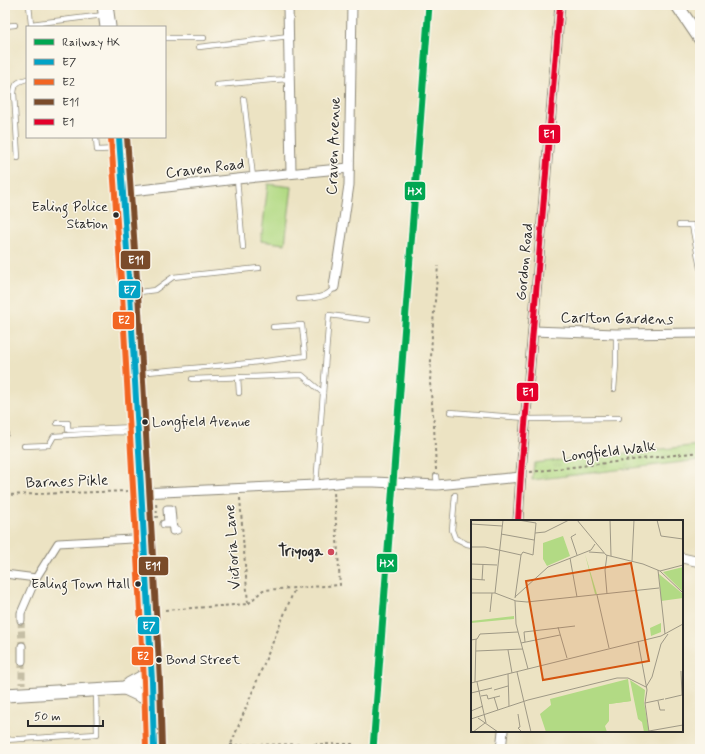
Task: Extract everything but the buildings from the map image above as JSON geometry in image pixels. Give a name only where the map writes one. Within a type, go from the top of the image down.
[{"type":"main road","points":[[120,143],[138,430],[135,492],[151,669],[154,749]]},
{"type":"main road","points":[[125,688],[141,678],[151,669]]},
{"type":"main road","points":[[5,695],[125,688],[152,702]]},
{"type":"street","points":[[288,5],[291,173]]},
{"type":"street","name":"Craven Avenue","points":[[334,287],[349,185],[352,5]]},
{"type":"street","name":"Gordon Road","points":[[518,520],[560,5]]},
{"type":"street","points":[[677,5],[700,39]]},
{"type":"street","name":"Craven Road","points":[[123,192],[349,168]]},
{"type":"street","name":"Carlton Gardens","points":[[533,331],[616,334],[700,333]]},
{"type":"street","points":[[135,492],[348,482],[434,482],[521,475]]},
{"type":"street","points":[[164,524],[168,524],[167,509],[171,509],[173,530],[177,530]]},
{"type":"street","points":[[21,620],[21,613],[36,578],[58,543],[132,539]]},
{"type":"street","points":[[683,558],[700,562]]},
{"type":"street","points":[[5,574],[36,578]]},
{"type":"street","points":[[22,646],[22,661]]},
{"type":"street","points":[[501,749],[503,732]]},
{"type":"lane","points":[[29,5],[31,24],[106,16]]},
{"type":"lane","points":[[5,26],[15,25]]},
{"type":"lane","points":[[199,47],[289,36]]},
{"type":"lane","points":[[166,38],[204,38]]},
{"type":"lane","points":[[18,158],[14,93],[15,86],[19,82],[26,79]]},
{"type":"lane","points":[[217,85],[290,79]]},
{"type":"lane","points":[[244,99],[253,177]]},
{"type":"lane","points":[[96,138],[97,150],[120,143]]},
{"type":"lane","points":[[237,179],[243,248]]},
{"type":"lane","points":[[679,225],[692,225],[700,268]]},
{"type":"lane","points":[[130,293],[155,290],[173,277],[259,268]]},
{"type":"lane","points":[[299,299],[318,298],[326,295],[334,287]]},
{"type":"lane","points":[[316,484],[329,315],[368,320]]},
{"type":"lane","points":[[135,373],[250,363],[305,356],[302,325],[273,327]]},
{"type":"lane","points":[[614,389],[616,334]]},
{"type":"lane","points":[[192,379],[302,375],[323,393]]},
{"type":"lane","points":[[238,377],[239,393]]},
{"type":"lane","points":[[450,412],[526,418],[619,418]]},
{"type":"lane","points":[[57,423],[68,423],[68,430],[138,430]]},
{"type":"lane","points":[[24,446],[49,445],[54,436],[138,430]]},
{"type":"lane","points":[[455,495],[452,530],[455,538],[471,545]]},
{"type":"lane","points":[[5,740],[97,734],[96,690]]},
{"type":"path","points":[[434,482],[434,425],[430,383],[432,335],[438,266]]},
{"type":"path","name":"Longfield Walk","points":[[521,475],[700,452]]},
{"type":"path","points":[[165,610],[248,604],[263,590],[340,585],[334,483]]},
{"type":"path","name":"Victoria Lane","points":[[240,488],[248,604]]},
{"type":"path","name":"Barnes Pikle","points":[[5,496],[135,492]]},
{"type":"path","points":[[152,517],[157,517],[156,492]]},
{"type":"path","points":[[229,749],[295,588]]},
{"type":"path","points":[[230,745],[352,744],[352,749]]},
{"type":"green space","points":[[268,184],[292,187],[285,244],[261,241]]},
{"type":"green space","points":[[700,445],[700,460],[532,480],[534,463]]},
{"type":"tunnel","points":[[21,620],[22,646]]},
{"type":"tunnel","points":[[22,661],[22,684]]},
{"type":"rail line","name":"HX","points":[[373,749],[429,5]]},
{"type":"transit line","name":"E1","points":[[518,520],[560,5]]},
{"type":"transit line","name":"E2","points":[[111,138],[122,294],[144,681],[146,749]]},
{"type":"transit line","name":"E7","points":[[119,138],[130,293],[152,681],[154,749]]},
{"type":"transit line","name":"E11","points":[[127,138],[138,293],[160,681],[162,749]]},
{"type":"place","name":"Ealing Police Station","points":[[116,215]]},
{"type":"place","name":"Longfield Avenue","points":[[145,422]]},
{"type":"place","name":"Triyoga","points":[[331,552]]},
{"type":"place","name":"Ealing Town Hall","points":[[138,584]]},
{"type":"place","name":"Bond Street","points":[[159,660]]}]
